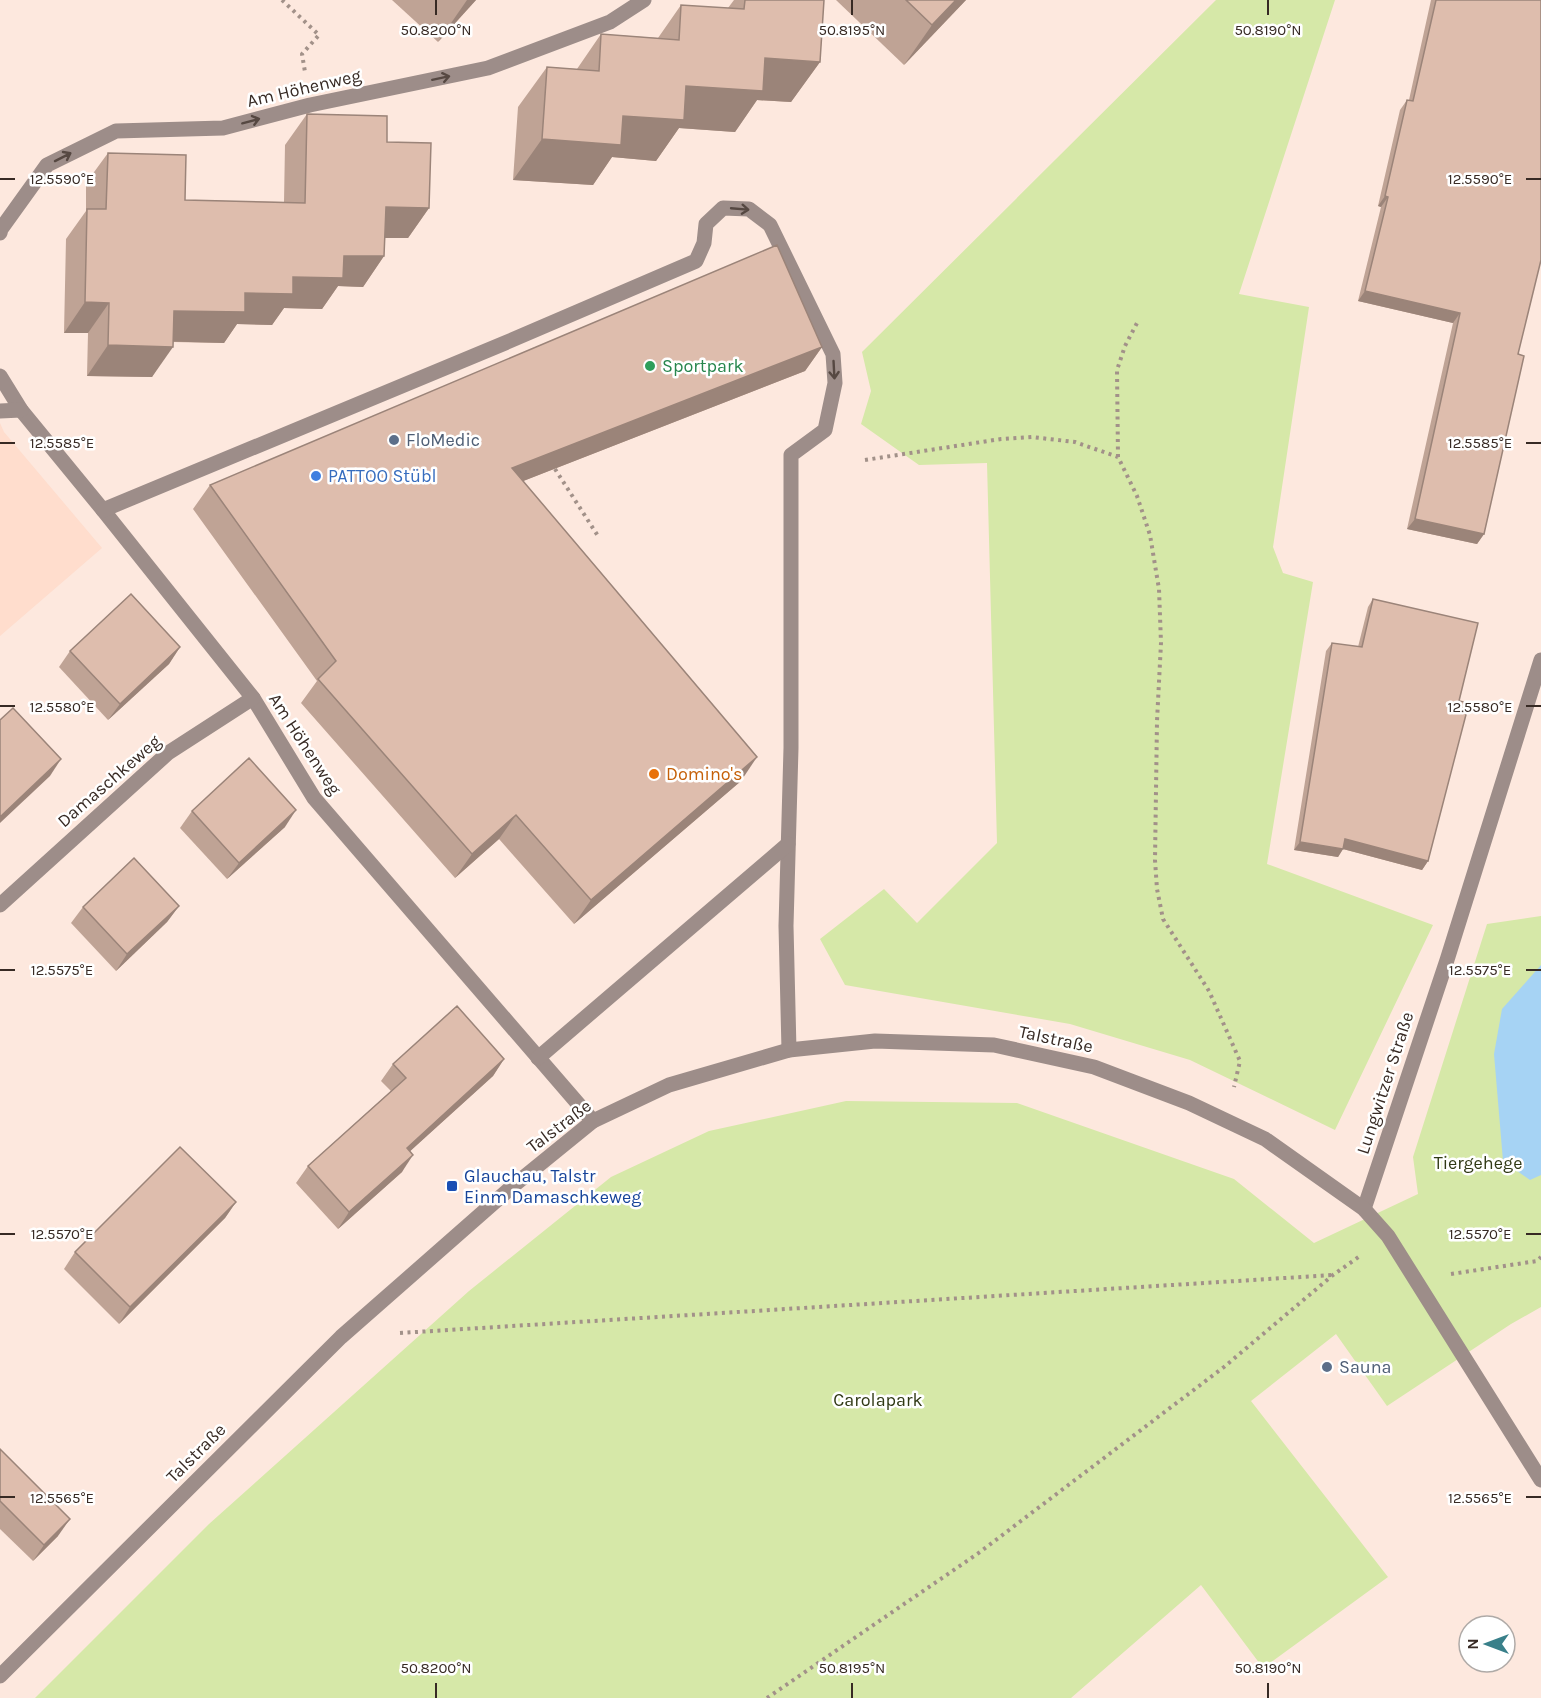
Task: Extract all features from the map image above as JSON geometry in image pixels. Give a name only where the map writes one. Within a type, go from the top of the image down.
[{"type":"street","name":"Am Höhenweg","points":[[0,233],[47,165],[116,130],[223,128],[310,105],[488,68],[610,22],[644,0]]},
{"type":"street","points":[[103,510],[696,261],[704,243],[706,224],[723,208],[749,209],[770,225],[833,354],[835,383],[825,430],[791,455],[791,747],[786,926],[789,1050]]},
{"type":"street","name":"Am Höhenweg","points":[[0,376],[21,410],[253,699],[314,798],[593,1121]]},
{"type":"street","points":[[0,411],[21,410]]},
{"type":"street","name":"Lungwitzer Straße","points":[[1364,1209],[1447,960],[1541,660]]},
{"type":"street","name":"Damaschkeweg","points":[[0,905],[168,753],[253,699]]},
{"type":"street","points":[[538,1058],[788,844]]},
{"type":"street","name":"Talstraße","points":[[0,1677],[341,1336],[513,1186],[593,1121],[669,1085],[789,1050],[875,1041],[994,1046],[1094,1066],[1189,1103],[1265,1139],[1364,1209]]},
{"type":"street","points":[[1364,1209],[1388,1236],[1541,1480]]},
{"type":"path","points":[[282,0],[320,35],[302,54],[310,105]]},
{"type":"path","points":[[1137,323],[1125,346],[1117,370],[1118,457],[1137,496],[1150,535],[1159,589],[1161,643],[1157,721],[1155,860],[1157,889],[1163,920],[1209,991],[1240,1061],[1227,1120]]},
{"type":"path","points":[[865,460],[1001,438],[1032,437],[1075,442],[1118,457]]},
{"type":"path","points":[[555,469],[597,536]]},
{"type":"path","points":[[767,1698],[1000,1538],[1224,1367],[1333,1275],[1388,1236]]},
{"type":"path","points":[[1415,1279],[1536,1261],[1541,1257]]},
{"type":"path","points":[[399,1333],[1333,1275]]},
{"type":"shaded area","points":[[0,423],[4,432],[102,548],[0,636]]},
{"type":"green space","points":[[1216,0],[1335,0],[1239,294],[1309,307],[1273,547],[1283,573],[1313,582],[1267,864],[1433,925],[1335,1130],[1190,1060],[1070,1024],[845,985],[820,939],[884,889],[917,923],[997,843],[987,463],[919,465],[861,424],[871,391],[862,352]]},
{"type":"green space","name":"Carolapark","points":[[1541,916],[1541,1307],[1511,1324],[1387,1406],[1336,1334],[1251,1401],[1388,1577],[1263,1668],[1201,1585],[1071,1698],[35,1698],[209,1524],[469,1291],[611,1177],[709,1131],[846,1101],[1017,1103],[1234,1179],[1314,1243],[1418,1194],[1413,1157],[1487,924]]},
{"type":"water","points":[[1541,965],[1541,1175],[1530,1180],[1503,1161],[1494,1054],[1502,1009]]},
{"type":"building","points":[[745,0],[824,0],[820,62],[765,58],[763,91],[686,86],[684,120],[623,116],[621,145],[542,139],[547,67],[599,71],[601,34],[679,40],[681,5],[744,9]]},
{"type":"building","points":[[906,0],[956,0],[932,25]]},
{"type":"building","points":[[1436,0],[1541,0],[1541,260],[1518,354],[1524,356],[1484,534],[1415,519],[1460,313],[1365,291],[1388,197],[1385,196],[1407,100],[1413,101]]},
{"type":"building","points":[[307,114],[387,116],[387,142],[431,143],[429,208],[386,207],[384,256],[344,256],[343,278],[293,277],[293,294],[245,293],[245,312],[174,311],[173,347],[108,345],[109,303],[85,302],[87,209],[106,209],[108,153],[186,155],[185,200],[305,203]]},
{"type":"building","points":[[777,245],[822,347],[512,468],[757,757],[591,900],[516,815],[472,854],[318,679],[336,661],[210,485]]},
{"type":"building","points":[[131,594],[180,647],[120,704],[70,651]]},
{"type":"building","points":[[1373,599],[1478,623],[1459,701],[1469,703],[1428,861],[1345,839],[1343,849],[1300,842],[1332,643],[1362,647]]},
{"type":"building","points":[[13,708],[61,759],[0,817],[0,720]]},
{"type":"building","points":[[249,758],[296,810],[239,863],[192,811]]},
{"type":"building","points":[[134,858],[179,906],[127,954],[83,907]]},
{"type":"building","points":[[457,1006],[504,1059],[407,1148],[413,1155],[349,1212],[308,1166],[406,1078],[393,1064]]},
{"type":"building","points":[[180,1147],[236,1202],[130,1307],[75,1252]]},
{"type":"building","points":[[0,1449],[70,1519],[44,1545],[0,1501]]},
{"type":"place","name":"Sportpark","points":[[650,366]]},
{"type":"place","name":"FloMedic","points":[[394,440]]},
{"type":"place","name":"PATTOO Stübl","points":[[316,476]]},
{"type":"place","name":"Domino's","points":[[654,774]]},
{"type":"place","name":"Glauchau, Talstr Einm Damaschkeweg","points":[[452,1186]]},
{"type":"place","name":"Sauna","points":[[1327,1367]]},
{"type":"park label","name":"Tiergehege","points":[[1478,1163]]}]
